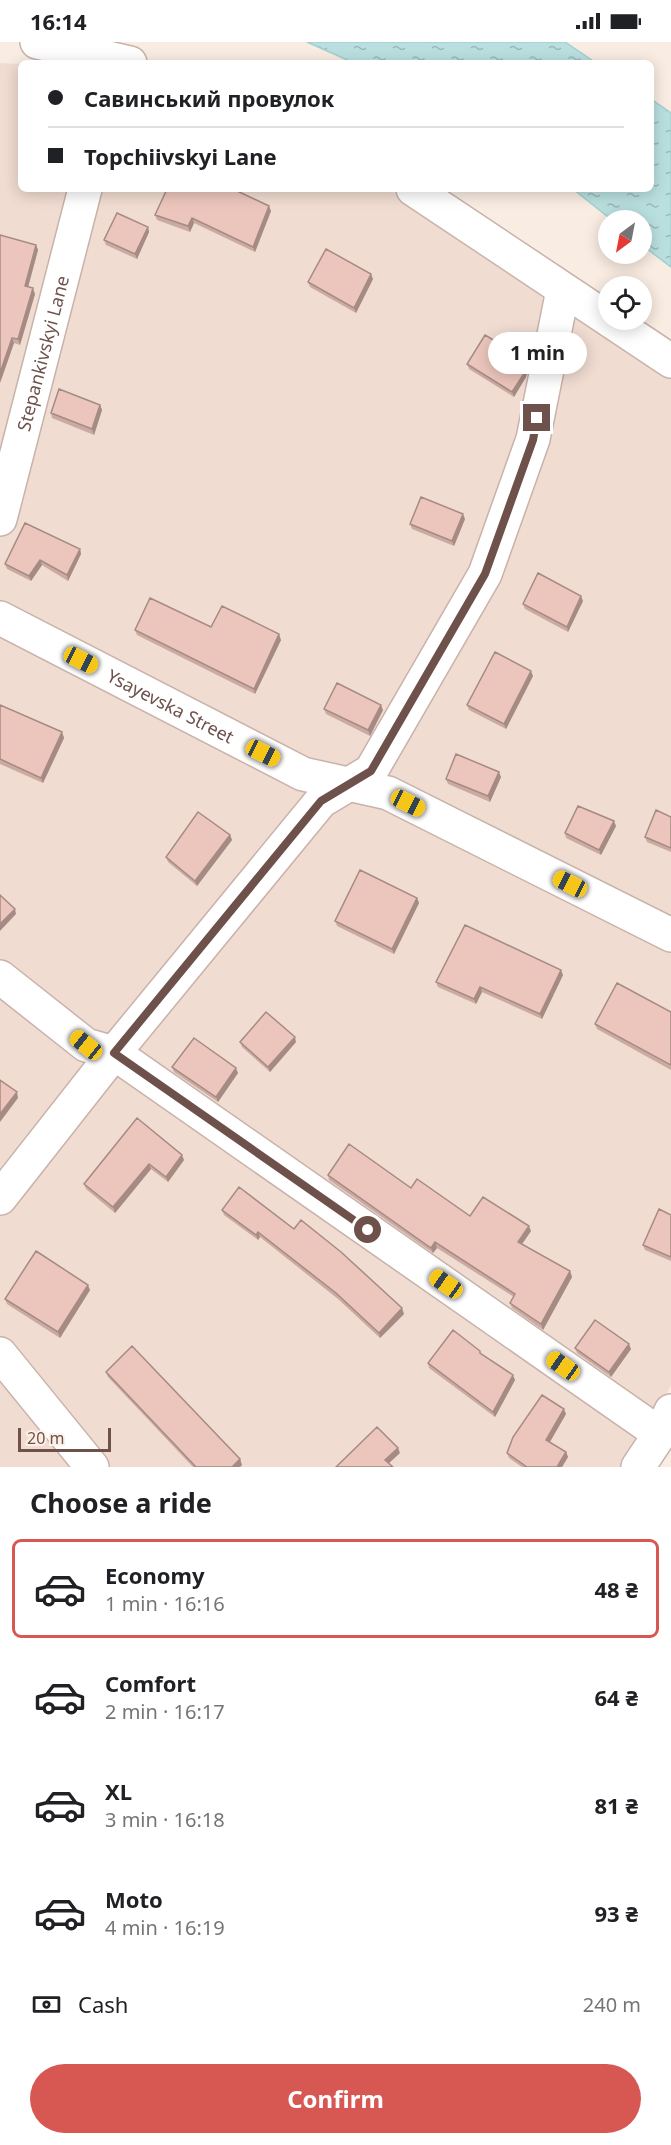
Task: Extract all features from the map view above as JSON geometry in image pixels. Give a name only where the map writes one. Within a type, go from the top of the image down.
[{"type":"street","points":[[37,42],[114,60]]},
{"type":"street","name":"Stepankivskyi Lane","points":[[0,519],[84,192]]},
{"type":"street","points":[[417,192],[671,361]]},
{"type":"street","points":[[0,1198],[114,1053],[321,801],[347,783],[371,771],[485,574],[533,440],[563,290]]},
{"type":"street","name":"Ysayevska Street","points":[[0,618],[303,774],[387,793],[671,935]]},
{"type":"street","points":[[0,977],[86,1045],[114,1053],[666,1423],[638,1467]]},
{"type":"street","points":[[0,1354],[92,1467]]},
{"type":"shaded area","points":[[0,63],[18,64],[18,192],[393,192],[671,377],[671,1385],[645,1438],[625,1467],[0,1467]]},
{"type":"water","points":[[307,42],[565,42],[592,60],[347,60]]},
{"type":"water","points":[[654,101],[671,113],[671,267],[652,253],[652,210],[599,210],[577,192],[654,192]]},
{"type":"building","points":[[166,192],[239,192],[269,206],[253,247],[192,218],[188,226],[155,215]]},
{"type":"building","points":[[117,213],[148,227],[135,254],[104,240]]},
{"type":"building","points":[[0,235],[36,245],[25,286],[33,288],[18,339],[12,338],[0,373]]},
{"type":"building","points":[[326,249],[371,274],[354,308],[308,282]]},
{"type":"building","points":[[485,335],[527,360],[525,372],[512,392],[467,364]]},
{"type":"building","points":[[59,389],[100,405],[92,429],[51,413]]},
{"type":"building","points":[[421,497],[463,514],[452,541],[410,524]]},
{"type":"building","points":[[25,523],[80,549],[67,575],[40,560],[29,576],[5,564]]},
{"type":"building","points":[[538,573],[581,596],[567,627],[523,604]]},
{"type":"building","points":[[150,598],[211,627],[222,606],[279,634],[254,689],[135,630]]},
{"type":"building","points":[[495,652],[531,671],[504,724],[467,705]]},
{"type":"building","points":[[337,683],[381,705],[368,730],[324,709]]},
{"type":"building","points":[[0,705],[62,732],[41,778],[0,759]]},
{"type":"building","points":[[456,754],[499,772],[488,796],[446,779]]},
{"type":"building","points":[[578,806],[614,821],[599,850],[565,833]]},
{"type":"building","points":[[656,810],[671,817],[671,848],[645,837]]},
{"type":"building","points":[[198,812],[230,835],[195,881],[166,857]]},
{"type":"building","points":[[360,870],[417,898],[392,949],[335,921]]},
{"type":"building","points":[[0,895],[15,909],[0,924]]},
{"type":"building","points":[[465,925],[561,970],[540,1014],[480,987],[474,999],[436,982]]},
{"type":"building","points":[[617,983],[671,1012],[671,1065],[595,1024]]},
{"type":"building","points":[[266,1012],[295,1037],[268,1067],[240,1042]]},
{"type":"building","points":[[194,1038],[236,1068],[216,1097],[172,1067]]},
{"type":"building","points":[[0,1080],[17,1092],[0,1114]]},
{"type":"building","points":[[137,1118],[182,1155],[166,1177],[149,1164],[113,1207],[84,1184]]},
{"type":"building","points":[[349,1144],[411,1188],[417,1179],[470,1216],[483,1197],[529,1226],[518,1242],[570,1271],[541,1324],[510,1303],[515,1294],[435,1242],[431,1248],[328,1175]]},
{"type":"building","points":[[239,1187],[294,1229],[301,1220],[341,1252],[402,1308],[379,1333],[336,1293],[258,1232],[256,1235],[222,1210]]},
{"type":"building","points":[[659,1209],[671,1215],[671,1257],[643,1245]]},
{"type":"building","points":[[36,1251],[88,1285],[58,1332],[5,1299]]},
{"type":"building","points":[[595,1320],[629,1344],[609,1372],[575,1348]]},
{"type":"building","points":[[453,1330],[480,1353],[513,1375],[493,1412],[428,1363]]},
{"type":"building","points":[[132,1346],[240,1459],[232,1467],[196,1467],[106,1372]]},
{"type":"building","points":[[542,1395],[564,1409],[546,1440],[566,1452],[557,1467],[527,1467],[507,1453],[513,1437]]},
{"type":"building","points":[[377,1427],[398,1448],[385,1460],[393,1467],[336,1467]]},
{"type":"route","points":[[368,1230],[114,1053],[321,801],[347,783],[371,771],[485,574],[533,440],[537,418]]}]
